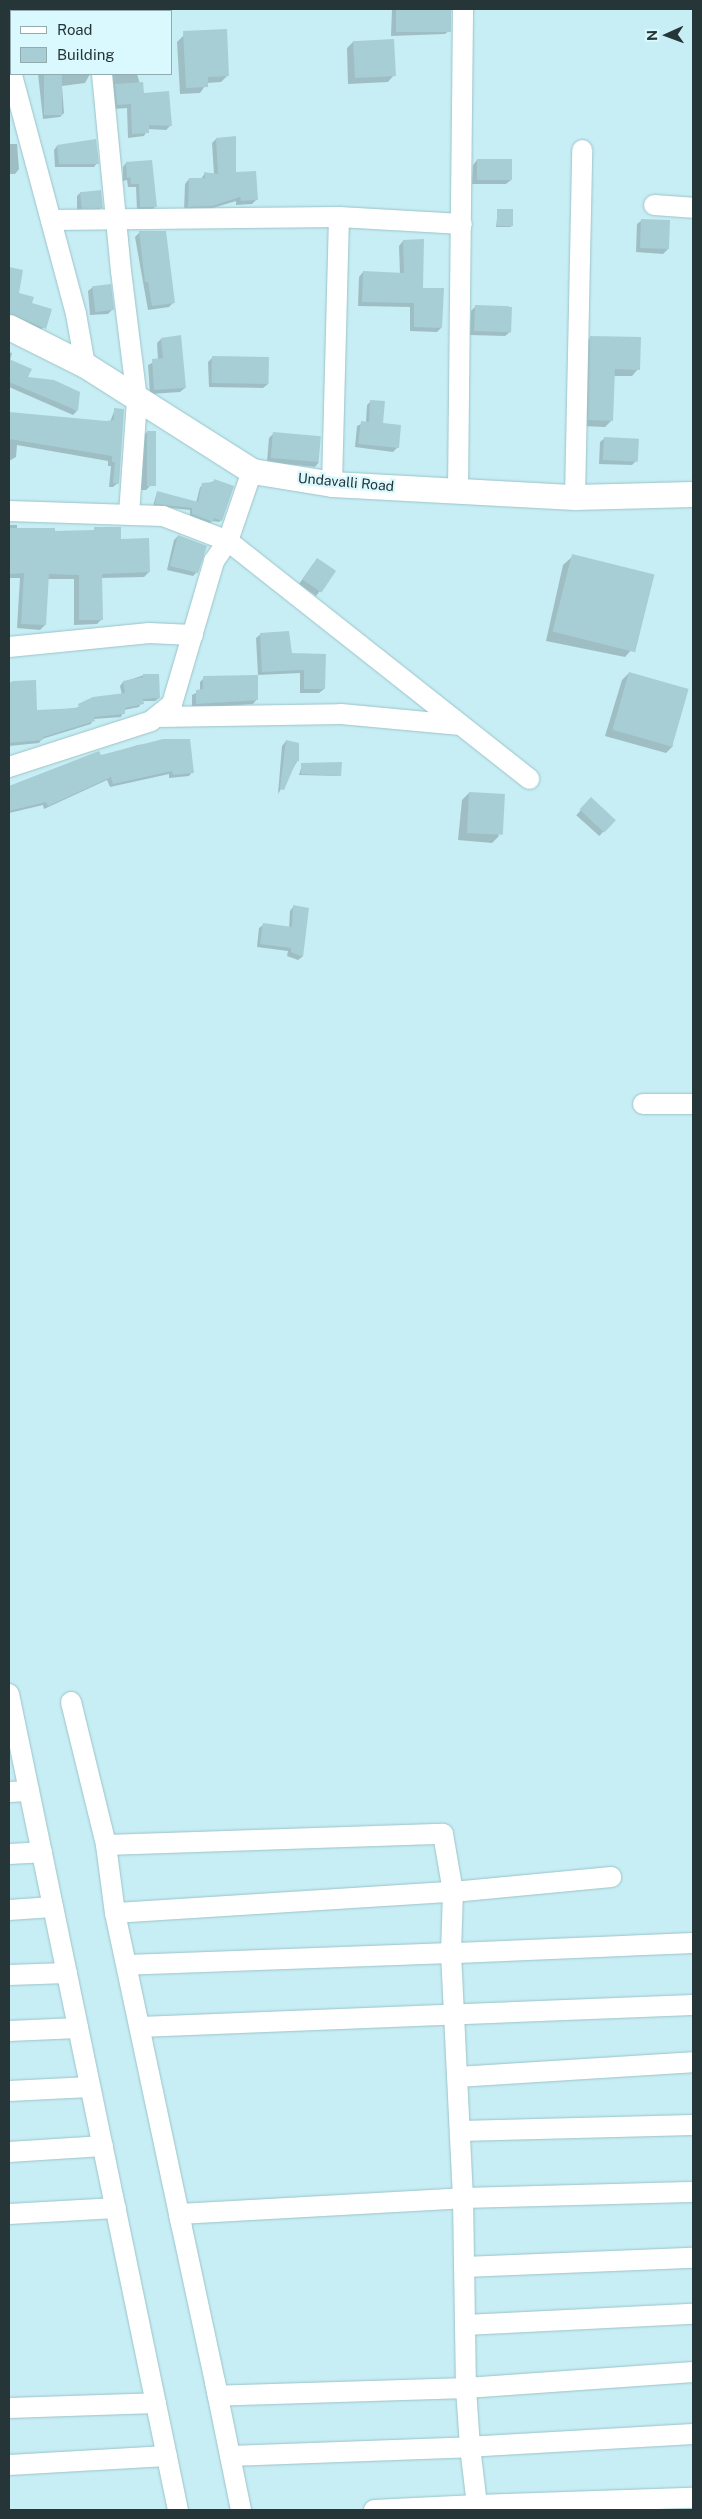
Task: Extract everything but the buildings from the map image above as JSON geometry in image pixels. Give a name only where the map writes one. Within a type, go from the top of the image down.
[{"type":"main road","name":"Undavalli Road","points":[[9,327],[86,365],[137,400],[252,471],[332,484],[575,497],[693,494]]},
{"type":"street","points":[[458,490],[463,9]]},
{"type":"street","points":[[12,75],[76,314],[86,365]]},
{"type":"street","points":[[102,75],[118,219],[121,271],[137,400],[129,514]]},
{"type":"street","points":[[575,497],[582,150]]},
{"type":"street","points":[[654,205],[693,208]]},
{"type":"street","points":[[51,220],[339,217],[462,224]]},
{"type":"street","points":[[332,484],[339,217]]},
{"type":"street","points":[[158,717],[177,695],[214,561],[228,541],[252,471]]},
{"type":"street","points":[[9,511],[163,516],[228,541],[529,780]]},
{"type":"street","points":[[9,647],[149,633],[193,635]]},
{"type":"street","points":[[9,767],[158,717],[340,714],[460,725]]},
{"type":"street","points":[[643,1104],[693,1104]]},
{"type":"street","points":[[9,1694],[13,1731],[29,1791],[42,1852],[178,2510]]},
{"type":"street","points":[[71,1702],[106,1845],[115,1913],[241,2510]]},
{"type":"street","points":[[9,1792],[29,1791]]},
{"type":"street","points":[[106,1845],[443,1834],[453,1892],[451,1953],[463,2198],[466,2388],[477,2508]]},
{"type":"street","points":[[9,1854],[42,1852]]},
{"type":"street","points":[[115,1913],[453,1892],[611,1878]]},
{"type":"street","points":[[9,1910],[53,1907]]},
{"type":"street","points":[[127,1965],[693,1943]]},
{"type":"street","points":[[9,1975],[67,1973]]},
{"type":"street","points":[[140,2027],[693,2005]]},
{"type":"street","points":[[9,2031],[78,2028]]},
{"type":"street","points":[[457,2077],[693,2062]]},
{"type":"street","points":[[9,2091],[90,2087]]},
{"type":"street","points":[[460,2131],[693,2125]]},
{"type":"street","points":[[9,2152],[103,2146]]},
{"type":"street","points":[[218,2396],[179,2214],[463,2198],[693,2192]]},
{"type":"street","points":[[9,2214],[116,2208]]},
{"type":"street","points":[[464,2267],[693,2258]]},
{"type":"street","points":[[465,2325],[693,2314]]},
{"type":"street","points":[[218,2396],[466,2388],[693,2372]]},
{"type":"street","points":[[9,2408],[156,2404]]},
{"type":"street","points":[[230,2456],[470,2447],[693,2434]]},
{"type":"street","points":[[9,2465],[167,2456]]},
{"type":"street","points":[[374,2510],[477,2508],[693,2498]]}]
